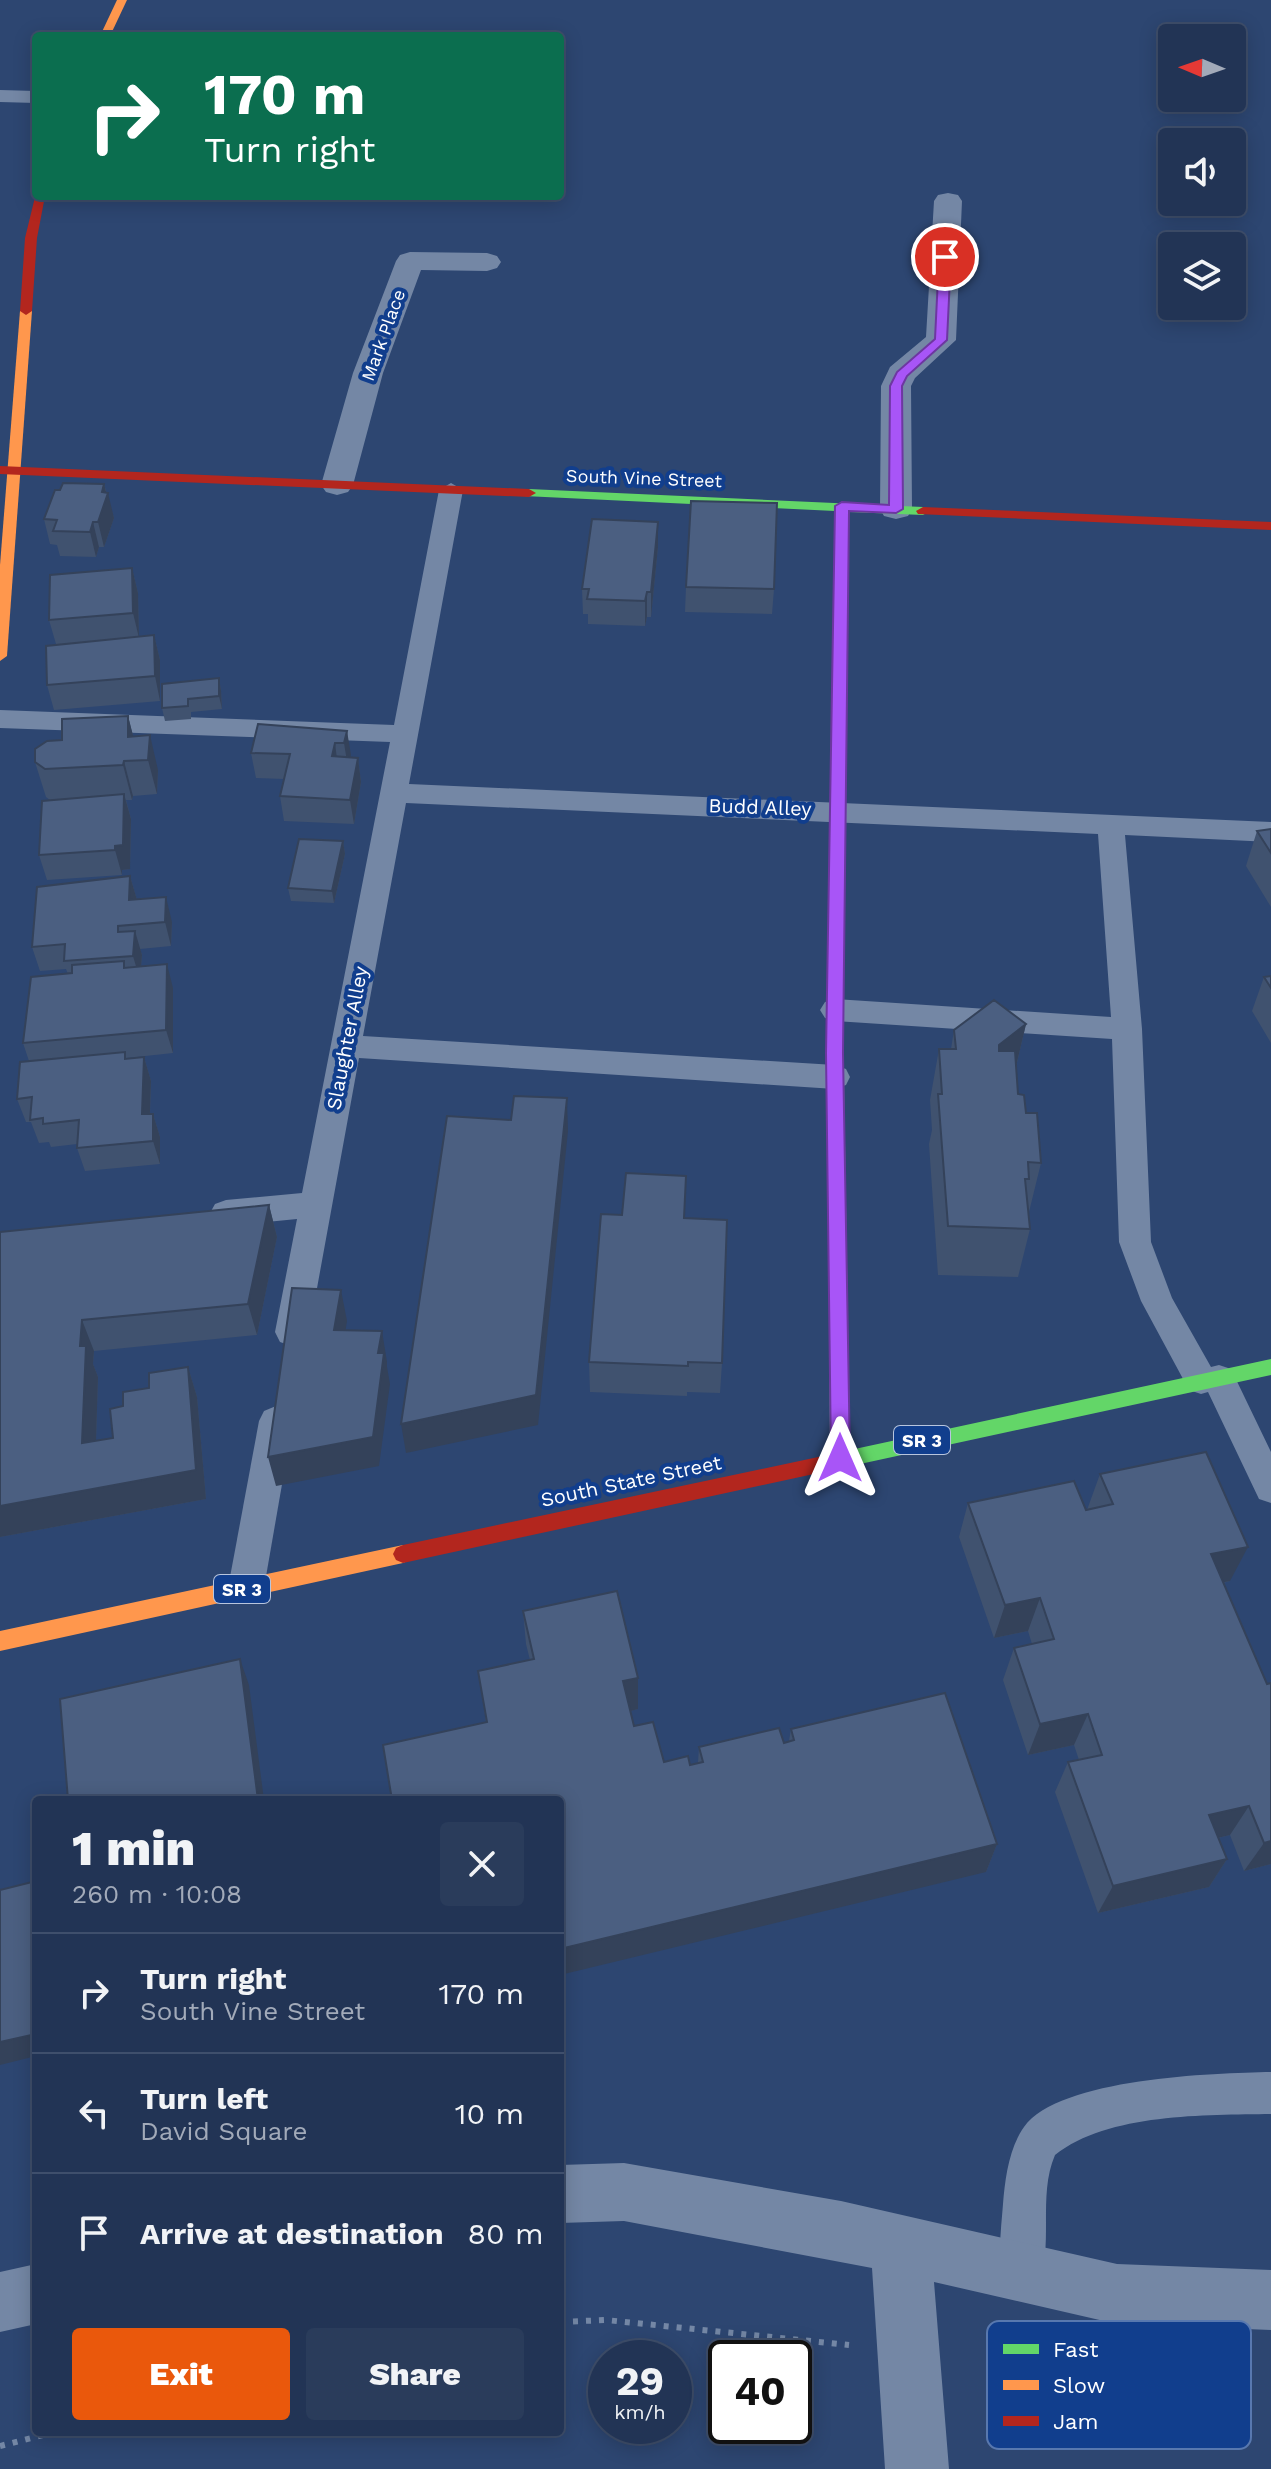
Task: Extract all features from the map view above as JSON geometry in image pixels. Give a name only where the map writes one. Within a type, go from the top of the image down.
[{"type":"street","points":[[107,32],[122,0]]},
{"type":"street","points":[[0,656],[7,471],[31,238],[38,200]]},
{"type":"street","points":[[896,509],[896,386],[901,374],[941,340],[948,201]]},
{"type":"street","name":"Mark Place","points":[[337,485],[368,373],[410,261],[487,262]]},
{"type":"street","name":"South Vine Street","points":[[7,471],[1271,526]]},
{"type":"street","points":[[840,1458],[835,1010],[842,506]]},
{"type":"street","name":"South State Street","points":[[0,1641],[1271,1367]]},
{"type":"street","points":[[564,2194],[624,2192],[841,2231],[901,2248],[1117,2294],[1271,2300]]},
{"type":"street","points":[[901,2248],[917,2469]]},
{"type":"street","points":[[0,2302],[32,2295]]},
{"type":"lane","points":[[0,96],[32,97]]},
{"type":"lane","name":"Slaughter Alley","points":[[288,1358],[451,490]]},
{"type":"lane","points":[[0,719],[405,734]]},
{"type":"lane","name":"Budd Alley","points":[[394,793],[1271,832]]},
{"type":"lane","points":[[1111,826],[1127,1029],[1135,1242],[1157,1301],[1210,1380],[1271,1488]]},
{"type":"lane","points":[[835,1010],[1127,1029]]},
{"type":"lane","points":[[345,1046],[835,1077]]},
{"type":"lane","points":[[189,1216],[315,1205]]},
{"type":"lane","points":[[246,1588],[282,1389]]},
{"type":"lane","points":[[1022,2273],[1025,2193],[1039,2141],[1078,2114],[1225,2093],[1271,2093]]},
{"type":"path","points":[[564,2322],[648,2324],[854,2346]]},
{"type":"path","points":[[0,2446],[39,2436]]},
{"type":"building","points":[[63,483],[104,484],[102,492],[108,493],[98,522],[93,522],[90,532],[53,531],[57,520],[44,519],[55,490],[60,490]]},
{"type":"building","points":[[691,501],[777,503],[774,589],[686,587]]},
{"type":"building","points":[[592,519],[658,522],[651,592],[647,592],[645,601],[587,599],[589,589],[582,589]]},
{"type":"building","points":[[132,568],[133,613],[49,620],[50,575]]},
{"type":"building","points":[[154,635],[155,676],[47,685],[46,646]]},
{"type":"building","points":[[219,678],[219,696],[188,699],[188,706],[162,708],[162,684]]},
{"type":"building","points":[[128,716],[128,737],[150,735],[148,760],[124,761],[123,765],[45,769],[35,762],[35,749],[47,741],[62,740],[62,719]]},
{"type":"building","points":[[258,724],[347,731],[344,743],[335,743],[332,756],[358,758],[350,800],[280,796],[290,754],[251,753]]},
{"type":"building","points":[[124,794],[123,845],[115,846],[115,850],[39,855],[42,801]]},
{"type":"building","points":[[1271,829],[1271,853],[1257,831]]},
{"type":"building","points":[[299,839],[343,841],[332,891],[288,888]]},
{"type":"building","points":[[130,876],[129,900],[166,897],[165,922],[118,926],[118,932],[135,931],[133,956],[64,961],[65,944],[32,947],[37,887]]},
{"type":"building","points":[[124,961],[124,968],[167,964],[166,1030],[23,1043],[31,977],[72,973],[72,965]]},
{"type":"building","points":[[1271,976],[1271,988],[1264,977]]},
{"type":"building","points":[[994,1000],[1026,1024],[999,1045],[999,1051],[1015,1051],[1018,1094],[1024,1095],[1026,1113],[1037,1113],[1041,1163],[1028,1162],[1029,1179],[1025,1179],[1030,1229],[948,1226],[938,1094],[942,1094],[939,1049],[956,1049],[954,1030]]},
{"type":"building","points":[[125,1052],[125,1059],[144,1057],[142,1114],[153,1114],[153,1141],[77,1148],[79,1120],[43,1124],[43,1118],[30,1120],[32,1097],[17,1099],[20,1062]]},
{"type":"building","points":[[514,1096],[567,1098],[536,1395],[401,1424],[447,1116],[511,1120]]},
{"type":"building","points":[[626,1173],[686,1176],[684,1218],[727,1220],[722,1363],[688,1362],[688,1366],[589,1362],[601,1214],[622,1215]]},
{"type":"building","points":[[269,1205],[248,1304],[82,1320],[80,1346],[86,1346],[82,1443],[113,1438],[110,1409],[123,1406],[123,1392],[149,1388],[149,1373],[188,1367],[196,1470],[0,1506],[0,1232]]},
{"type":"building","points":[[292,1288],[341,1290],[334,1330],[382,1331],[378,1353],[384,1353],[373,1437],[268,1457]]},
{"type":"building","points":[[1206,1452],[1248,1547],[1211,1554],[1267,1684],[1271,1683],[1271,1841],[1264,1843],[1249,1806],[1209,1815],[1227,1859],[1113,1886],[1068,1762],[1102,1755],[1088,1714],[1040,1724],[1014,1648],[1054,1639],[1040,1598],[1005,1605],[968,1503],[1074,1481],[1086,1510],[1113,1504],[1100,1474]]},
{"type":"building","points":[[617,1591],[638,1678],[623,1681],[634,1726],[653,1722],[664,1762],[688,1756],[690,1765],[703,1762],[699,1747],[779,1728],[784,1743],[794,1740],[791,1729],[945,1693],[997,1844],[564,1948],[564,1796],[391,1796],[383,1745],[487,1722],[478,1671],[534,1659],[523,1611]]},
{"type":"building","points":[[240,1659],[257,1796],[68,1796],[60,1699]]},
{"type":"building","points":[[32,1882],[32,2035],[0,2042],[0,1890]]},
{"type":"traffic: fast","points":[[529,493],[923,511]]},
{"type":"traffic: fast","points":[[839,701],[842,506]]},
{"type":"traffic: fast","points":[[835,1020],[840,1458]]},
{"type":"traffic: fast","points":[[837,1461],[1271,1367]]},
{"type":"traffic: slow","points":[[107,32],[122,0]]},
{"type":"traffic: slow","points":[[0,656],[26,311]]},
{"type":"traffic: slow","points":[[835,1020],[839,701]]},
{"type":"traffic: slow","points":[[0,1641],[403,1554]]},
{"type":"traffic: jam","points":[[26,311],[31,238],[38,200]]},
{"type":"traffic: jam","points":[[0,470],[529,493]]},
{"type":"traffic: jam","points":[[923,511],[1271,526]]},
{"type":"traffic: jam","points":[[403,1554],[837,1461]]},
{"type":"route","points":[[840,1458],[835,1053],[842,506],[896,509],[896,386],[901,374],[941,340],[945,257]]}]
